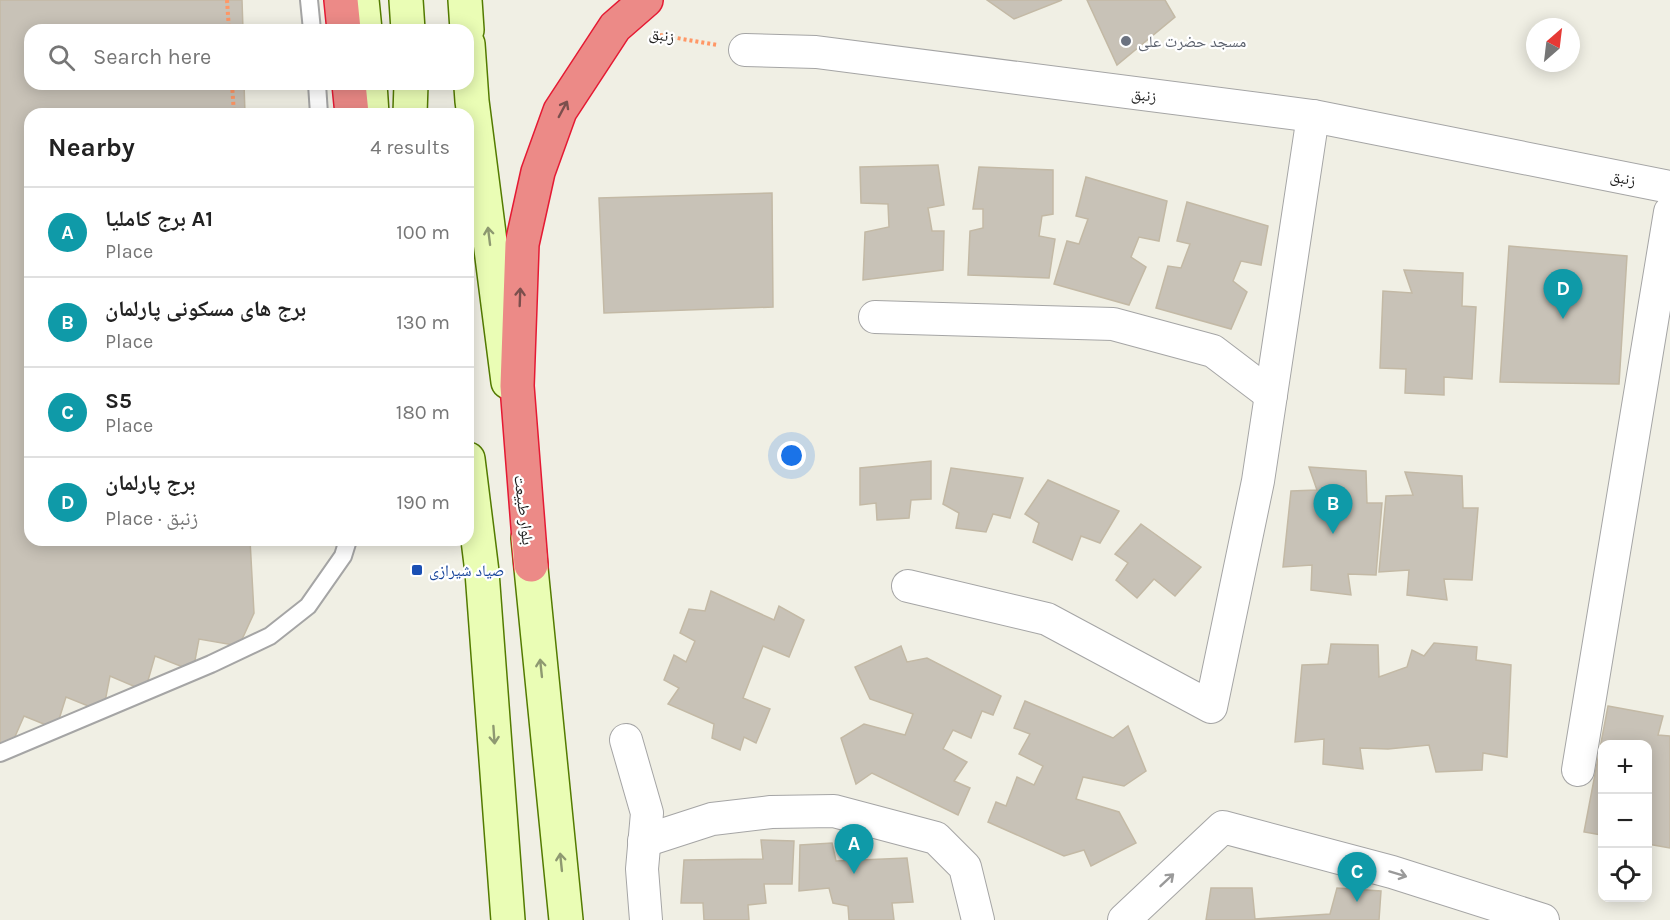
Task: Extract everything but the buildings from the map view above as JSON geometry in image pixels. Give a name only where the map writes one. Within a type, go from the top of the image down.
[{"type":"highway","points":[[341,0],[343,24]]},
{"type":"highway","points":[[531,565],[518,386],[522,244],[538,172],[560,111],[615,27],[646,0]]},
{"type":"street","points":[[362,0],[364,24]]},
{"type":"street","points":[[406,0],[408,24]]},
{"type":"street","points":[[465,0],[467,24]]},
{"type":"street","name":"زنبق","points":[[745,50],[816,52],[1313,116],[1670,187]]},
{"type":"street","name":"بلوار طبیعت","points":[[471,90],[473,108]]},
{"type":"street","points":[[908,586],[1047,619],[1211,707],[1258,481],[1313,116]]},
{"type":"street","name":"بلوار طبیعت","points":[[474,117],[531,565],[566,920]]},
{"type":"street","points":[[1578,770],[1670,212]]},
{"type":"street","points":[[875,316],[1113,324],[1213,351],[1271,394]]},
{"type":"street","points":[[474,513],[482,572],[508,920]]},
{"type":"street","points":[[482,572],[531,565]]},
{"type":"street","points":[[626,740],[647,813],[642,869],[646,920]]},
{"type":"street","points":[[644,841],[712,819],[771,812],[834,811],[936,838],[964,867],[978,920]]},
{"type":"street","points":[[1124,920],[1223,827],[1392,872],[1543,920]]},
{"type":"lane","points":[[309,0],[311,24]]},
{"type":"lane","points":[[318,90],[319,108]]},
{"type":"lane","points":[[0,753],[211,664],[270,636],[308,606],[343,556],[346,546]]},
{"type":"path","points":[[227,0],[229,24]]},
{"type":"path","name":"زنبق","points":[[615,27],[745,50]]},
{"type":"path","points":[[232,90],[234,108]]},
{"type":"place","name":"مسجد حضرت علی","points":[[1126,41]]},
{"type":"place","name":"برج پارلمان","points":[[1563,319]]},
{"type":"place","name":"برج های مسکونی پارلمان","points":[[1333,534]]},
{"type":"place","name":"صیاد شیرازی","points":[[417,570]]},
{"type":"place","name":"برج کاملیا A1","points":[[854,874]]},
{"type":"place","name":"S5","points":[[1357,902]]}]
